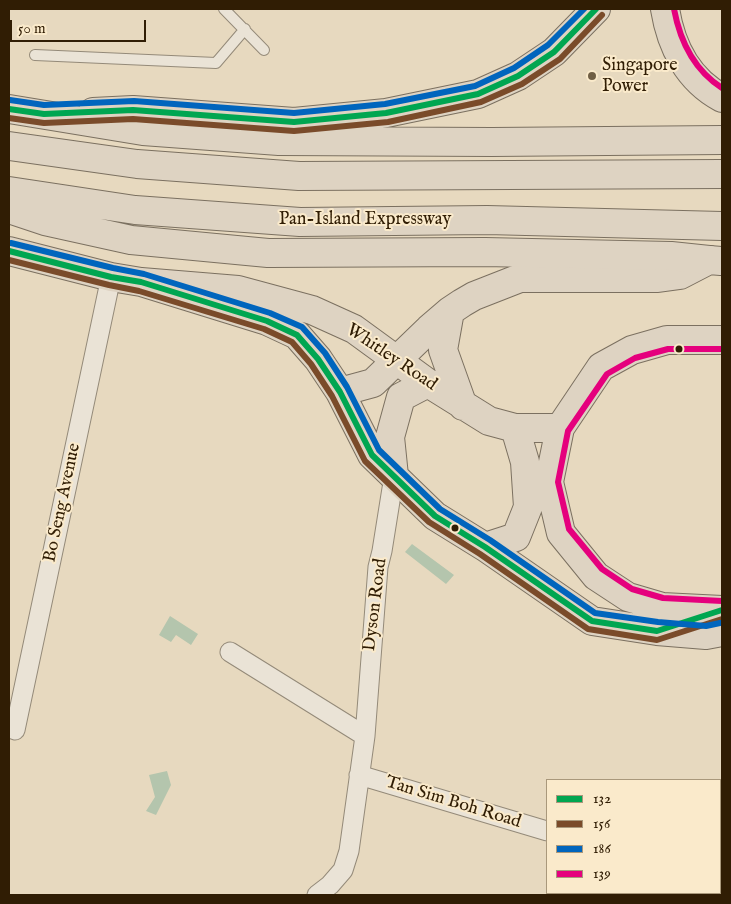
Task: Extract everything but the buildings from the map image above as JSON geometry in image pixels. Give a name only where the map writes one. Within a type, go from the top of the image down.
[{"type":"main road","points":[[44,114],[134,110],[294,122],[386,113],[478,94],[518,76],[554,52],[596,9]]},
{"type":"main road","points":[[665,9],[672,41],[681,59],[696,79],[722,98]]},
{"type":"main road","points":[[9,109],[143,131],[279,141],[722,140]]},
{"type":"main road","points":[[9,146],[137,164],[299,176],[722,174]]},
{"type":"main road","name":"Pan-Island Expressway","points":[[9,191],[135,210],[300,222],[487,220],[722,226]]},
{"type":"main road","points":[[9,209],[45,221],[131,240],[258,252],[484,252],[671,256],[716,260]]},
{"type":"main road","name":"Whitley Road","points":[[9,251],[111,277],[141,282],[238,290],[312,310],[354,329],[463,406]]},
{"type":"main road","points":[[340,392],[373,383],[450,311],[474,296],[520,278],[658,278],[680,275],[716,260]]},
{"type":"main road","name":"Whitley Road","points":[[141,282],[267,321],[297,335],[318,359],[340,392],[372,455],[435,516],[485,547],[592,621],[657,631],[721,617]]},
{"type":"main road","points":[[450,311],[443,350],[463,406],[502,424],[560,428]]},
{"type":"main road","points":[[721,617],[662,607],[628,597],[596,576],[561,533],[549,482],[560,428],[601,367],[632,350],[667,340],[722,340]]},
{"type":"main road","points":[[394,476],[390,437],[401,397],[428,383]]},
{"type":"main road","points":[[485,547],[516,537],[528,507],[525,462],[502,424]]},
{"type":"street","name":"Bo Seng Avenue","points":[[15,730],[111,277]]},
{"type":"street","name":"Dyson Road","points":[[318,895],[343,870],[350,851],[364,736],[379,558],[382,550],[394,476]]},
{"type":"street","points":[[230,652],[364,736]]},
{"type":"street","name":"Tan Sim Boh Road","points":[[359,775],[546,831]]},
{"type":"lane","points":[[224,9],[264,50]]},
{"type":"lane","points":[[35,55],[216,63],[245,29]]},
{"type":"shaded area","points":[[412,544],[454,575],[446,584],[405,552]]},
{"type":"shaded area","points":[[170,616],[198,634],[191,645],[176,635],[171,642],[159,635]]},
{"type":"shaded area","points":[[167,771],[171,785],[156,815],[146,811],[155,797],[149,775]]},
{"type":"transit line","name":"186","points":[[10,100],[44,105],[134,101],[294,113],[385,104],[475,86],[514,68],[548,45],[584,9]]},
{"type":"transit line","name":"132","points":[[9,109],[44,114],[133,110],[294,122],[386,113],[478,94],[518,76],[554,52],[596,9]]},
{"type":"transit line","name":"139","points":[[674,9],[684,43],[696,64],[712,81],[722,88]]},
{"type":"transit line","name":"156","points":[[9,118],[44,123],[133,119],[294,131],[388,122],[481,102],[522,84],[560,59],[602,15]]},
{"type":"transit line","name":"186","points":[[11,243],[144,274],[270,313],[302,327],[325,353],[347,387],[379,450],[440,509],[490,540],[595,613],[658,622],[706,626],[720,623]]},
{"type":"transit line","name":"132","points":[[9,251],[111,277],[141,282],[267,321],[297,335],[318,359],[340,392],[372,455],[435,516],[485,547],[592,621],[657,631],[722,610]]},
{"type":"transit line","name":"156","points":[[9,260],[139,291],[264,329],[292,342],[311,364],[332,396],[365,461],[429,522],[480,554],[588,629],[657,640],[722,619]]},
{"type":"transit line","name":"139","points":[[722,349],[668,349],[635,358],[607,374],[568,431],[558,482],[569,529],[602,569],[632,589],[663,598],[722,601]]},
{"type":"place","name":"Singapore Power","points":[[592,76]]}]
